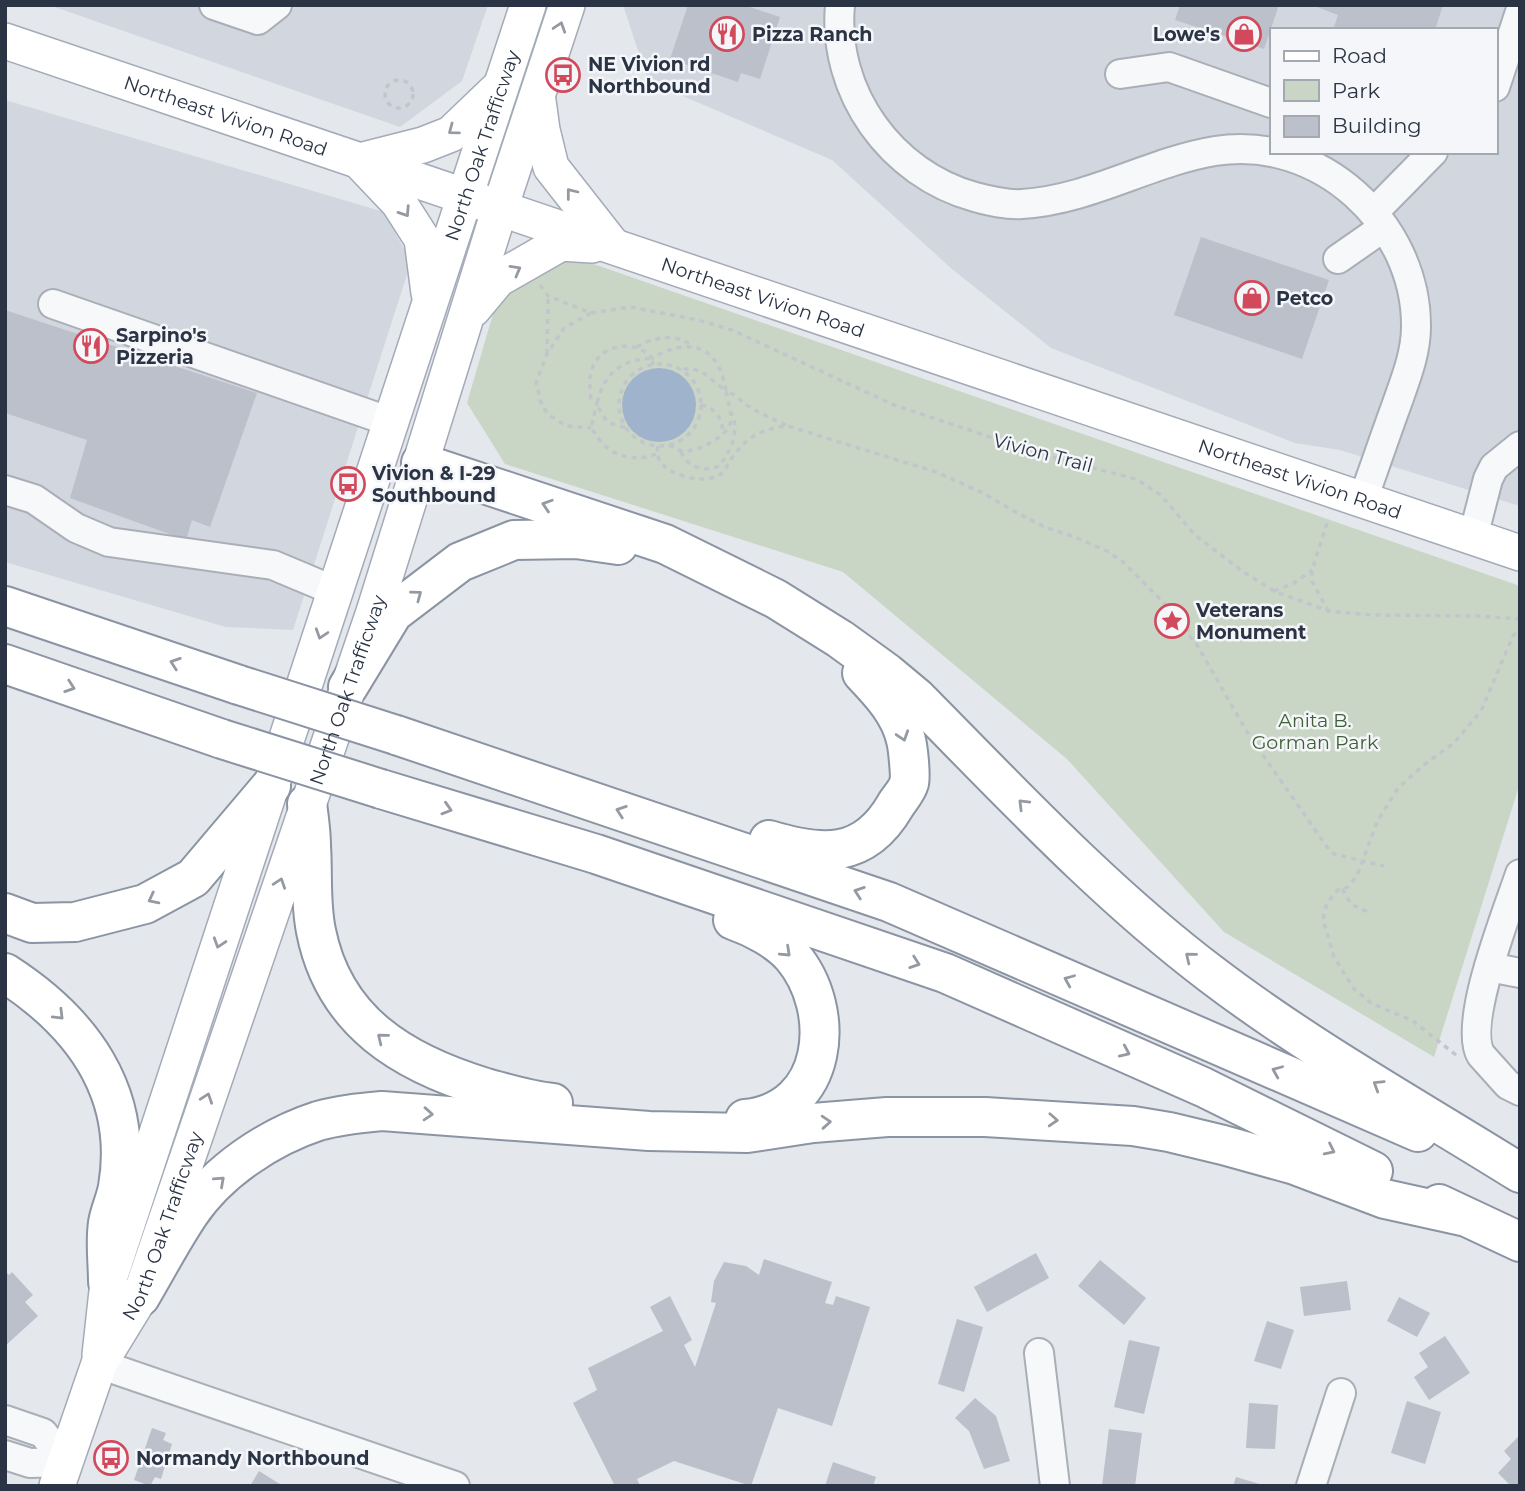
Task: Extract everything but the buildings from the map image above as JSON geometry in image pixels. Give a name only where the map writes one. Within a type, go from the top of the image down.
[{"type":"highway","points":[[421,463],[665,544],[776,599],[840,639],[917,698],[1085,867],[1211,974],[1277,1022],[1520,1175]]},
{"type":"highway","points":[[348,687],[393,613],[460,562],[514,540],[576,539],[624,546],[688,573],[859,670],[889,702],[906,739],[910,782],[886,821],[866,840],[848,848],[810,850],[724,827],[660,825]]},
{"type":"highway","points":[[5,606],[396,734],[889,902],[1520,1175]]},
{"type":"highway","points":[[5,664],[222,739],[596,854],[945,974],[1203,1087],[1462,1216],[1520,1242]]},
{"type":"highway","points":[[5,913],[32,923],[75,922],[145,904],[193,878],[271,786]]},
{"type":"highway","points":[[307,804],[312,848],[312,908],[323,958],[340,993],[359,1017],[382,1039],[409,1057],[437,1072],[530,1101],[649,1114],[749,1119],[776,1110],[796,1096],[811,1073],[821,1034],[814,994],[791,955],[768,937],[740,922],[668,896],[596,854]]},
{"type":"highway","points":[[5,973],[32,990],[70,1026],[88,1050],[117,1109],[121,1138],[118,1187],[108,1224],[124,1290]]},
{"type":"highway","points":[[124,1290],[209,1191],[241,1162],[291,1132],[319,1121],[382,1111],[649,1131],[747,1133],[813,1123],[887,1117],[985,1117],[1133,1126],[1169,1132],[1295,1165],[1385,1199],[1462,1216]]},
{"type":"main road","name":"North Oak Trafficway","points":[[124,1290],[271,786],[528,5]]},
{"type":"main road","name":"North Oak Trafficway","points":[[61,1474],[124,1290],[307,804],[374,612],[500,208],[567,5]]},
{"type":"main road","name":"Northeast Vivion Road","points":[[5,41],[1520,553]]},
{"type":"main road","points":[[430,304],[422,239],[399,203],[360,161],[423,145],[450,134],[503,84]]},
{"type":"main road","points":[[538,95],[542,130],[551,167],[613,246]]},
{"type":"main road","points":[[374,612],[371,556],[464,274],[465,197]]},
{"type":"main road","points":[[467,316],[498,279],[561,243],[613,246]]},
{"type":"street","points":[[214,5],[258,20],[277,5]]},
{"type":"street","points":[[840,5],[841,45],[847,73],[857,100],[872,125],[891,149],[911,165],[936,182],[962,193],[1017,204],[1044,202],[1074,196],[1187,157],[1218,151],[1250,150],[1270,153]]},
{"type":"street","points":[[1497,82],[1520,12]]},
{"type":"street","points":[[1120,74],[1169,67],[1270,103]]},
{"type":"street","points":[[1273,154],[1308,164],[1338,179],[1358,195],[1393,239],[1414,302],[1416,329],[1408,368],[1363,499]]},
{"type":"street","points":[[1338,259],[1379,219],[1424,154]]},
{"type":"street","points":[[52,304],[391,422]]},
{"type":"street","points":[[1473,537],[1488,479],[1494,467],[1520,446]]},
{"type":"street","points":[[5,490],[34,499],[76,528],[109,541],[273,565],[335,590]]},
{"type":"street","points":[[1520,874],[1482,986],[1471,1056],[1507,1085],[1520,1091]]},
{"type":"street","points":[[1489,967],[1520,973]]},
{"type":"street","points":[[1039,1353],[1055,1486]]},
{"type":"street","points":[[99,1364],[398,1480],[455,1486]]},
{"type":"street","points":[[1311,1486],[1340,1393]]},
{"type":"street","points":[[5,1420],[43,1433],[61,1474]]},
{"type":"street","points":[[5,1455],[61,1474]]},
{"type":"path","points":[[398,80],[411,86],[413,95],[409,104],[397,108],[388,104],[385,96],[387,87],[398,80]]},
{"type":"path","points":[[547,354],[548,296],[591,313]]},
{"type":"path","name":"Vivion Trail","points":[[591,313],[630,307],[698,320],[732,330],[894,405],[1047,456],[1136,479],[1161,495],[1195,535],[1242,571],[1275,591],[1328,611],[1371,615],[1520,619]]},
{"type":"path","points":[[591,313],[564,328],[547,354],[536,382],[542,407],[567,426],[591,428],[605,446],[618,454],[633,458],[656,454]]},
{"type":"path","points":[[637,347],[646,341],[668,337],[688,341],[693,347]]},
{"type":"path","points":[[625,427],[606,422],[597,403],[592,399],[589,383],[591,369],[609,349],[621,346],[637,347],[646,351],[652,358],[653,365]]},
{"type":"path","points":[[591,428],[599,394],[612,371],[636,359],[652,358],[674,347],[693,347],[704,351],[720,369],[730,412],[729,429],[695,450],[681,452]]},
{"type":"path","points":[[662,364],[680,370],[695,385],[701,405],[699,416],[688,435],[669,445],[658,446],[639,440],[625,427],[620,416],[620,394],[632,375],[653,365],[662,364]]},
{"type":"path","points":[[680,370],[693,368],[712,378],[759,413],[788,426],[936,472],[983,493],[1047,528],[1107,551],[1122,561],[1167,606],[1178,607],[1186,613],[1189,624],[1187,633],[1247,732],[1327,847],[1334,854],[1384,866]]},
{"type":"path","points":[[701,405],[714,410],[722,424],[723,433]]},
{"type":"path","points":[[669,445],[700,469],[719,466],[727,456],[735,431],[736,422],[730,412]]},
{"type":"path","points":[[658,446],[656,454],[660,462],[673,472],[689,477],[715,477],[724,471],[744,441],[772,427],[788,426]]},
{"type":"path","points":[[1327,523],[1312,570],[1312,581],[1328,611]]},
{"type":"path","points":[[1275,591],[1294,583],[1312,570]]},
{"type":"path","points":[[1471,1056],[1413,1021],[1371,1003],[1354,989],[1329,946],[1323,919],[1327,903],[1348,887],[1357,876],[1377,822],[1398,788],[1454,743],[1481,711],[1513,636],[1520,629]]},
{"type":"path","points":[[1342,889],[1351,904],[1370,913]]},
{"type":"shaded area","points":[[49,5],[488,5],[462,81],[400,127]]},
{"type":"shaded area","points":[[623,5],[1520,5],[1520,506],[1340,450],[1295,443],[1051,348],[952,269],[832,160],[648,81]]},
{"type":"shaded area","points":[[5,100],[384,212],[411,262],[293,630],[226,627],[5,562]]},
{"type":"green space","name":"Anita B. Gorman Park","points":[[556,251],[1520,586],[1520,783],[1434,1057],[1224,932],[1067,759],[843,572],[505,464],[467,403],[500,290]]},
{"type":"water","points":[[652,368],[666,368],[680,374],[690,384],[696,405],[690,426],[680,436],[666,442],[652,442],[638,436],[628,426],[622,412],[622,398],[628,384],[638,374]]},
{"type":"place","name":"Pizza Ranch","points":[[727,34]]},
{"type":"place","name":"Lowe's","points":[[1244,34]]},
{"type":"place","name":"NE Vivion rd Northbound","points":[[563,75]]},
{"type":"place","name":"Petco","points":[[1252,298]]},
{"type":"place","name":"Sarpino's Pizzeria","points":[[91,346]]},
{"type":"place","name":"Vivion & I-29 Southbound","points":[[348,484]]},
{"type":"place","name":"Veterans Monument","points":[[1172,621]]},
{"type":"place","name":"Normandy Northbound","points":[[111,1458]]}]
